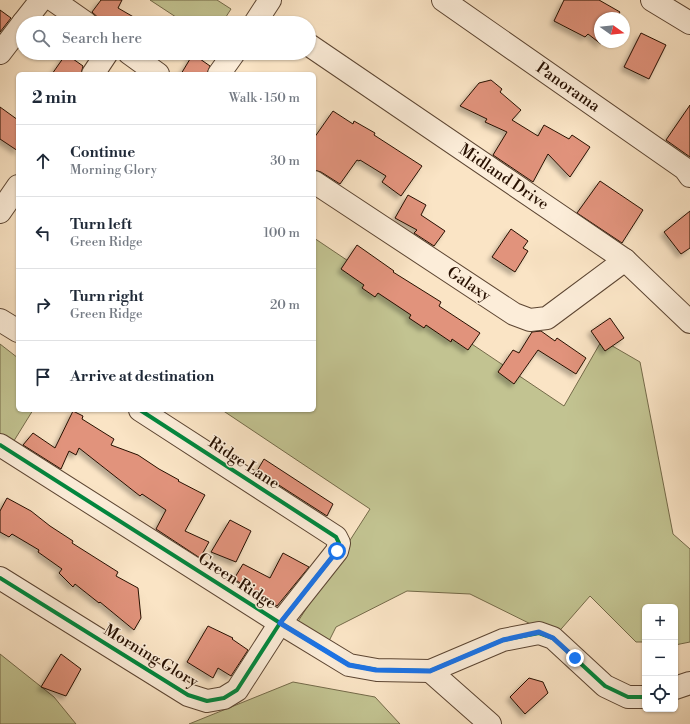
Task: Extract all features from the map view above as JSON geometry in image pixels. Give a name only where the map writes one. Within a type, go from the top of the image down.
[{"type":"street","points":[[28,16],[40,0]]},
{"type":"street","points":[[53,0],[76,16]]},
{"type":"street","name":"Panorama","points":[[443,0],[685,169],[690,176]]},
{"type":"street","points":[[652,0],[690,23]]},
{"type":"street","points":[[0,53],[16,32]]},
{"type":"street","name":"Midland Drive","points":[[316,50],[625,260],[690,321]]},
{"type":"street","points":[[94,72],[102,60]]},
{"type":"street","points":[[138,60],[155,72]]},
{"type":"street","points":[[220,72],[229,60]]},
{"type":"street","name":"Galaxy","points":[[316,183],[514,314],[530,320],[547,318],[625,260]]},
{"type":"street","points":[[0,212],[16,189]]},
{"type":"street","points":[[0,320],[16,330]]},
{"type":"street","name":"Ridge Lane","points":[[143,412],[336,537]]},
{"type":"street","name":"Green Ridge","points":[[0,445],[280,623],[349,665],[376,670],[430,671],[503,640],[539,632],[553,638],[605,686],[628,697],[642,697]]},
{"type":"street","name":"Morning Glory","points":[[0,578],[188,695],[207,701],[224,698],[237,690],[280,623],[337,551],[339,543],[336,537]]},
{"type":"street","points":[[430,671],[490,724]]},
{"type":"street","points":[[678,687],[690,683]]},
{"type":"green space","points":[[150,0],[217,0],[231,9],[226,16],[174,16]]},
{"type":"green space","points":[[316,239],[564,406],[602,340],[640,362],[673,534],[690,549],[690,642],[678,644],[678,604],[642,604],[642,642],[636,642],[590,596],[555,636],[470,594],[407,591],[336,627],[328,643],[297,623],[370,509],[225,412],[316,412]]},
{"type":"green space","points":[[0,344],[16,356],[16,412],[32,412],[12,444],[0,436]]},
{"type":"green space","points":[[0,654],[54,697],[76,724],[0,724]]},
{"type":"green space","points":[[293,682],[375,697],[400,724],[189,724]]},
{"type":"building","points":[[101,0],[122,0],[118,8],[132,16],[96,16],[92,12]]},
{"type":"building","points":[[564,0],[599,0],[620,12],[594,12],[594,39],[588,34],[585,37],[554,21]]},
{"type":"building","points":[[0,10],[11,18],[0,32]]},
{"type":"building","points":[[641,33],[666,45],[649,79],[624,67]]},
{"type":"building","points":[[62,60],[74,60],[83,66],[82,72],[53,72]]},
{"type":"building","points":[[189,60],[202,60],[210,66],[208,72],[182,72]]},
{"type":"building","points":[[491,80],[502,89],[500,92],[521,110],[512,120],[538,136],[544,125],[569,139],[572,135],[590,147],[570,177],[548,154],[533,182],[493,155],[507,132],[485,122],[487,119],[460,106],[479,83]]},
{"type":"building","points":[[690,105],[690,157],[666,140]]},
{"type":"building","points":[[0,107],[16,119],[16,150],[0,139]]},
{"type":"building","points":[[333,111],[353,124],[354,121],[375,133],[374,135],[422,166],[401,196],[382,182],[386,176],[360,160],[357,160],[340,184],[316,171],[316,135]]},
{"type":"building","points":[[600,181],[643,210],[622,243],[577,213]]},
{"type":"building","points":[[408,195],[426,205],[421,215],[445,231],[434,246],[414,233],[417,230],[395,218]]},
{"type":"building","points":[[690,211],[690,248],[681,254],[664,232]]},
{"type":"building","points":[[511,229],[528,241],[523,248],[528,251],[515,272],[492,257]]},
{"type":"building","points":[[357,245],[394,271],[393,272],[441,302],[439,306],[480,333],[468,350],[452,339],[451,342],[426,325],[424,328],[409,318],[411,315],[378,293],[375,297],[362,288],[364,285],[341,269]]},
{"type":"building","points":[[610,318],[624,338],[605,351],[591,331]]},
{"type":"building","points":[[541,331],[555,341],[557,338],[586,358],[576,374],[538,350],[514,384],[498,372],[513,350],[519,353],[532,332]]},
{"type":"building","points":[[73,412],[75,412],[83,416],[82,419],[114,439],[111,445],[138,455],[179,480],[178,481],[205,495],[185,531],[209,542],[200,558],[156,529],[166,510],[142,494],[140,496],[79,448],[76,455],[69,451],[61,469],[23,445],[33,433],[55,448]]},
{"type":"building","points":[[264,459],[333,504],[327,516],[257,471]]},
{"type":"building","points":[[7,498],[31,511],[73,541],[72,543],[118,572],[116,576],[138,588],[141,618],[134,630],[75,584],[73,587],[59,573],[62,569],[38,552],[39,550],[12,534],[9,537],[0,532],[0,511]]},
{"type":"building","points":[[230,520],[251,531],[236,562],[211,552]]},
{"type":"building","points":[[283,553],[309,567],[277,606],[234,579],[243,564],[270,578]]},
{"type":"building","points":[[208,626],[233,638],[232,639],[248,650],[231,676],[218,668],[213,678],[187,662]]},
{"type":"building","points":[[61,654],[81,669],[66,696],[41,687]]},
{"type":"building","points":[[529,678],[543,682],[548,693],[525,714],[510,697]]},
{"type":"cycle path","points":[[0,578],[188,695],[207,701],[224,698],[237,690],[280,623],[337,551],[339,543],[336,537],[143,412]]},
{"type":"cycle path","points":[[0,445],[280,623],[349,665],[377,670],[430,671],[503,640],[539,633],[553,638],[605,686],[628,697],[642,697]]},
{"type":"route","points":[[337,551],[280,623],[349,665],[376,670],[430,671],[503,640],[539,632],[553,638],[575,658]]}]
